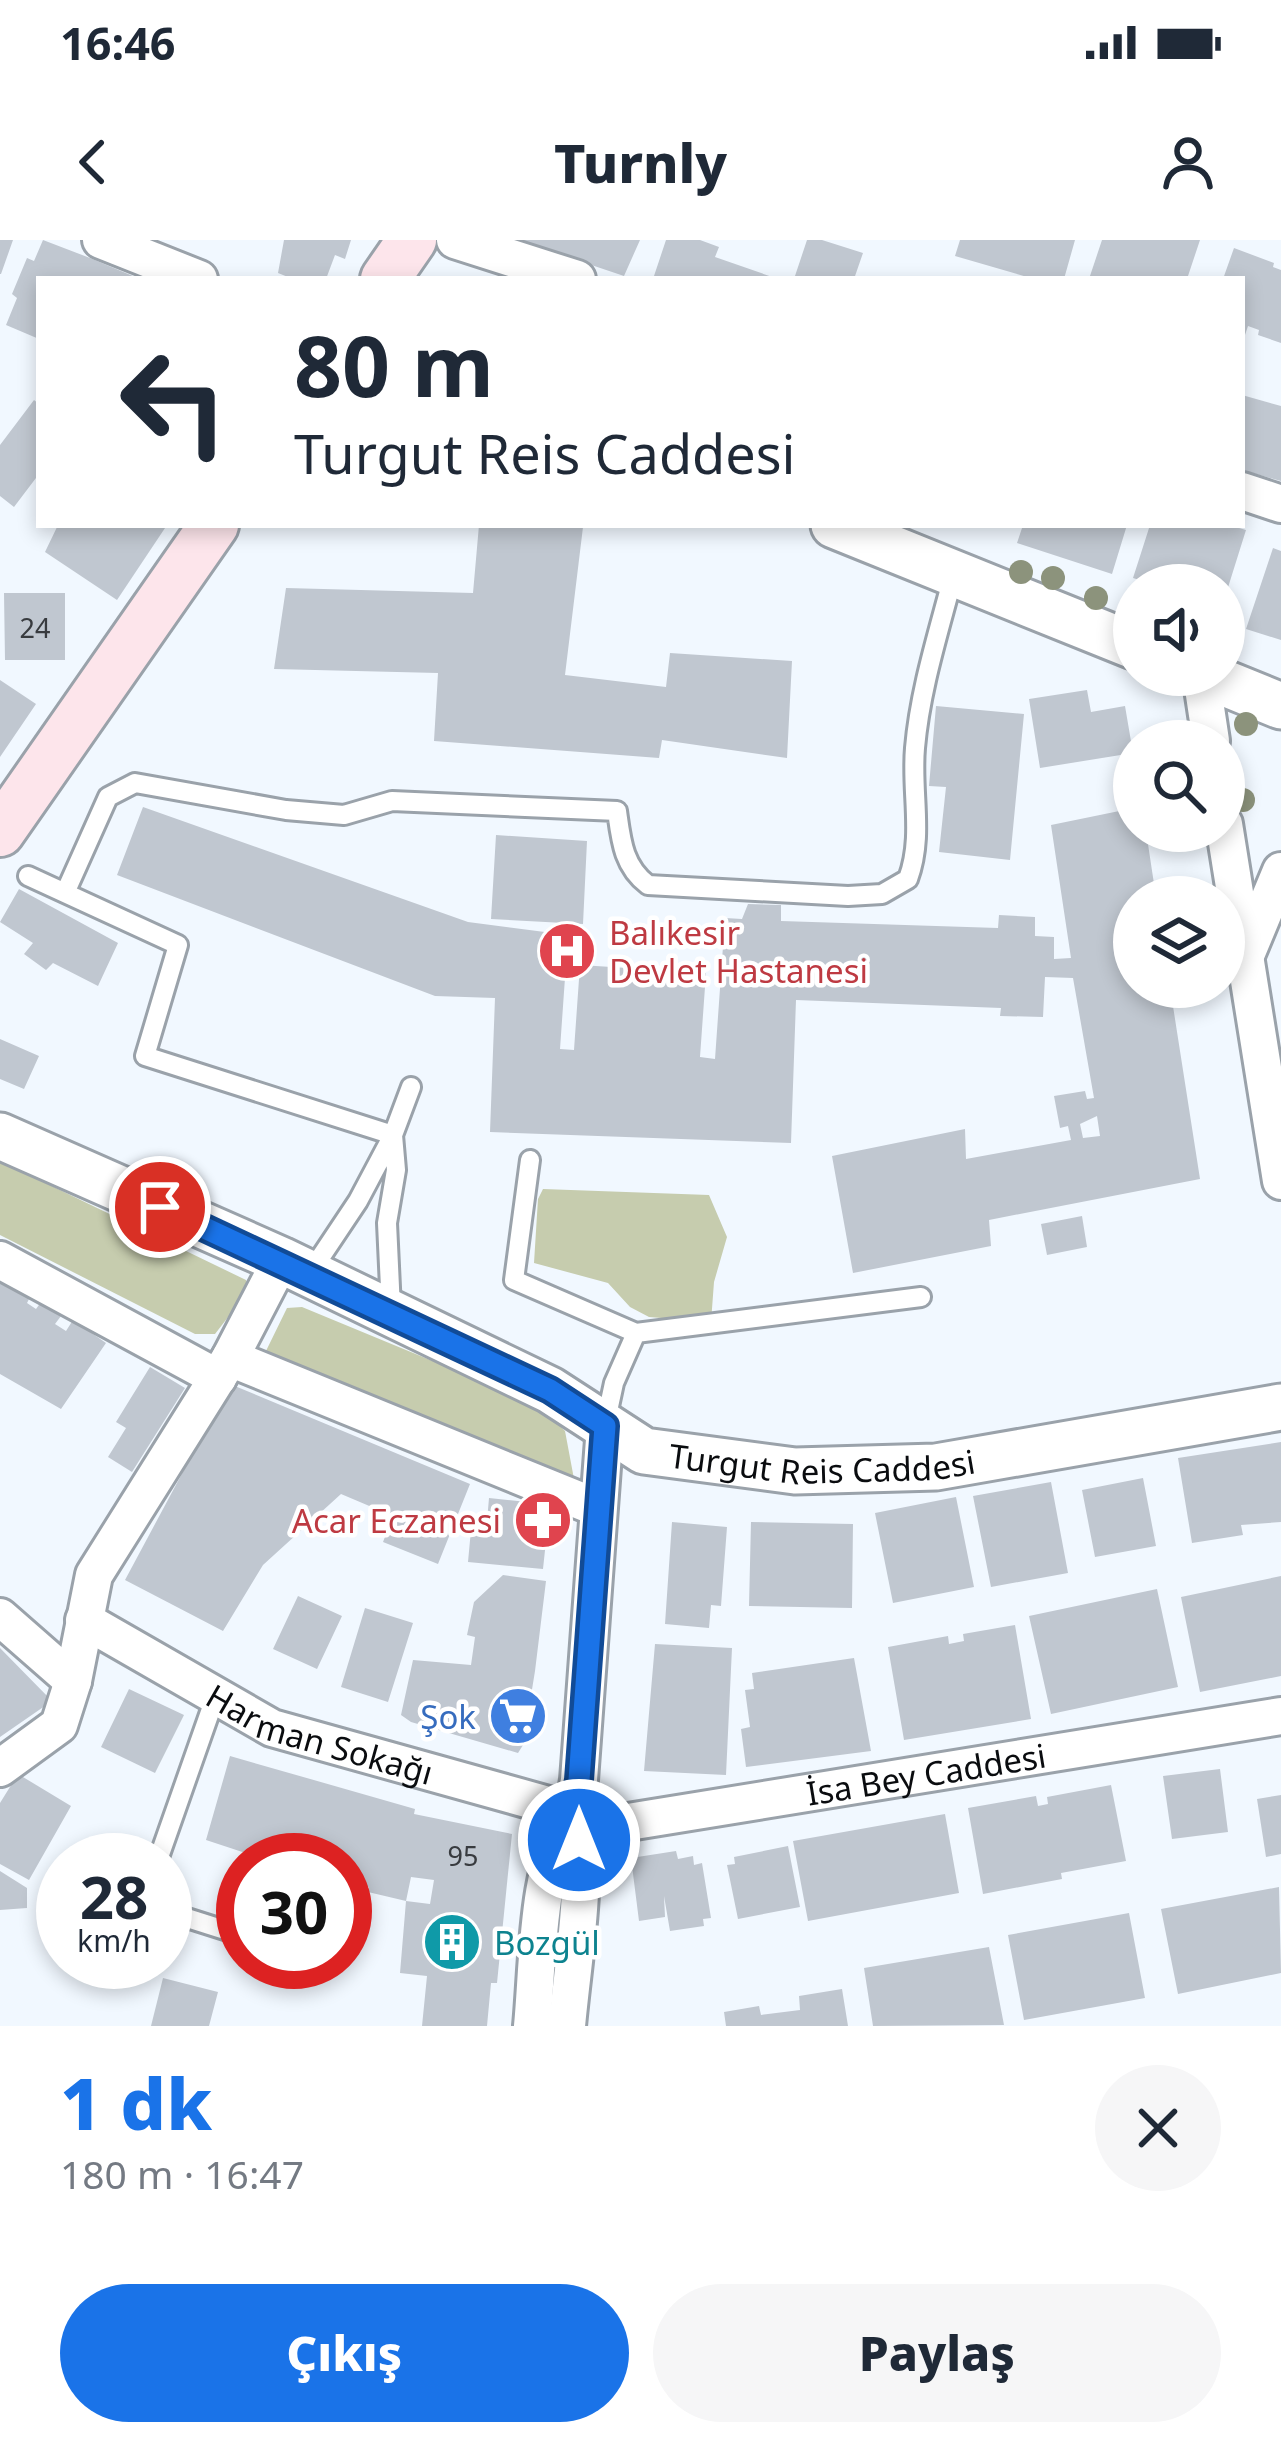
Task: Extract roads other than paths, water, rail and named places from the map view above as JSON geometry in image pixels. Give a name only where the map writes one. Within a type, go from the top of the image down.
[{"type":"main road","points":[[387,276],[412,240]]},
{"type":"main road","points":[[0,832],[212,528]]},
{"type":"street","points":[[101,240],[191,276]]},
{"type":"street","points":[[455,240],[568,276]]},
{"type":"street","points":[[1245,492],[1281,504]]},
{"type":"street","points":[[842,528],[1113,637]]},
{"type":"street","points":[[1245,692],[1281,706]]},
{"type":"street","points":[[1281,872],[1245,958],[1275,1119],[1281,1180]]},
{"type":"street","name":"Turgut Reis Caddesi","points":[[0,1136],[295,1267],[550,1390],[644,1451],[795,1471],[936,1467],[1281,1407]]},
{"type":"street","points":[[0,1260],[224,1368],[598,1508]]},
{"type":"street","points":[[0,1768],[58,1725],[73,1681],[94,1575],[224,1368],[295,1267]]},
{"type":"street","points":[[532,2026],[547,1885],[559,1832],[572,1815],[579,1780],[605,1426]]},
{"type":"street","points":[[0,1617],[73,1681]]},
{"type":"street","name":"Harman Sokağı","points":[[84,1620],[272,1728],[572,1815]]},
{"type":"street","name":"İsa Bey Caddesi","points":[[572,1815],[616,1824],[1281,1716]]},
{"type":"street","points":[[567,2026],[580,1894],[579,1840],[572,1815]]},
{"type":"lane","points":[[65,893],[108,797],[135,783],[286,810],[344,814],[392,802],[617,811],[622,850],[634,874],[648,885],[882,894],[908,879],[917,854],[915,751],[924,686],[954,573]]},
{"type":"lane","points":[[28,876],[178,945],[145,1056],[394,1135]]},
{"type":"lane","points":[[295,1267],[358,1202],[394,1135],[411,1087]]},
{"type":"lane","points":[[392,1314],[387,1223],[396,1170],[394,1135]]},
{"type":"lane","points":[[530,1160],[514,1280],[636,1333],[921,1297]]},
{"type":"lane","points":[[605,1426],[614,1383],[636,1333]]},
{"type":"lane","points":[[167,1833],[215,1695]]},
{"type":"place","name":"Balıkesir Devlet Hastanesi","points":[[567,951]]},
{"type":"place","name":"Acar Eczanesi","points":[[543,1520]]},
{"type":"place","name":"Şok","points":[[518,1716]]},
{"type":"place","name":"Bozgül","points":[[452,1942]]}]
